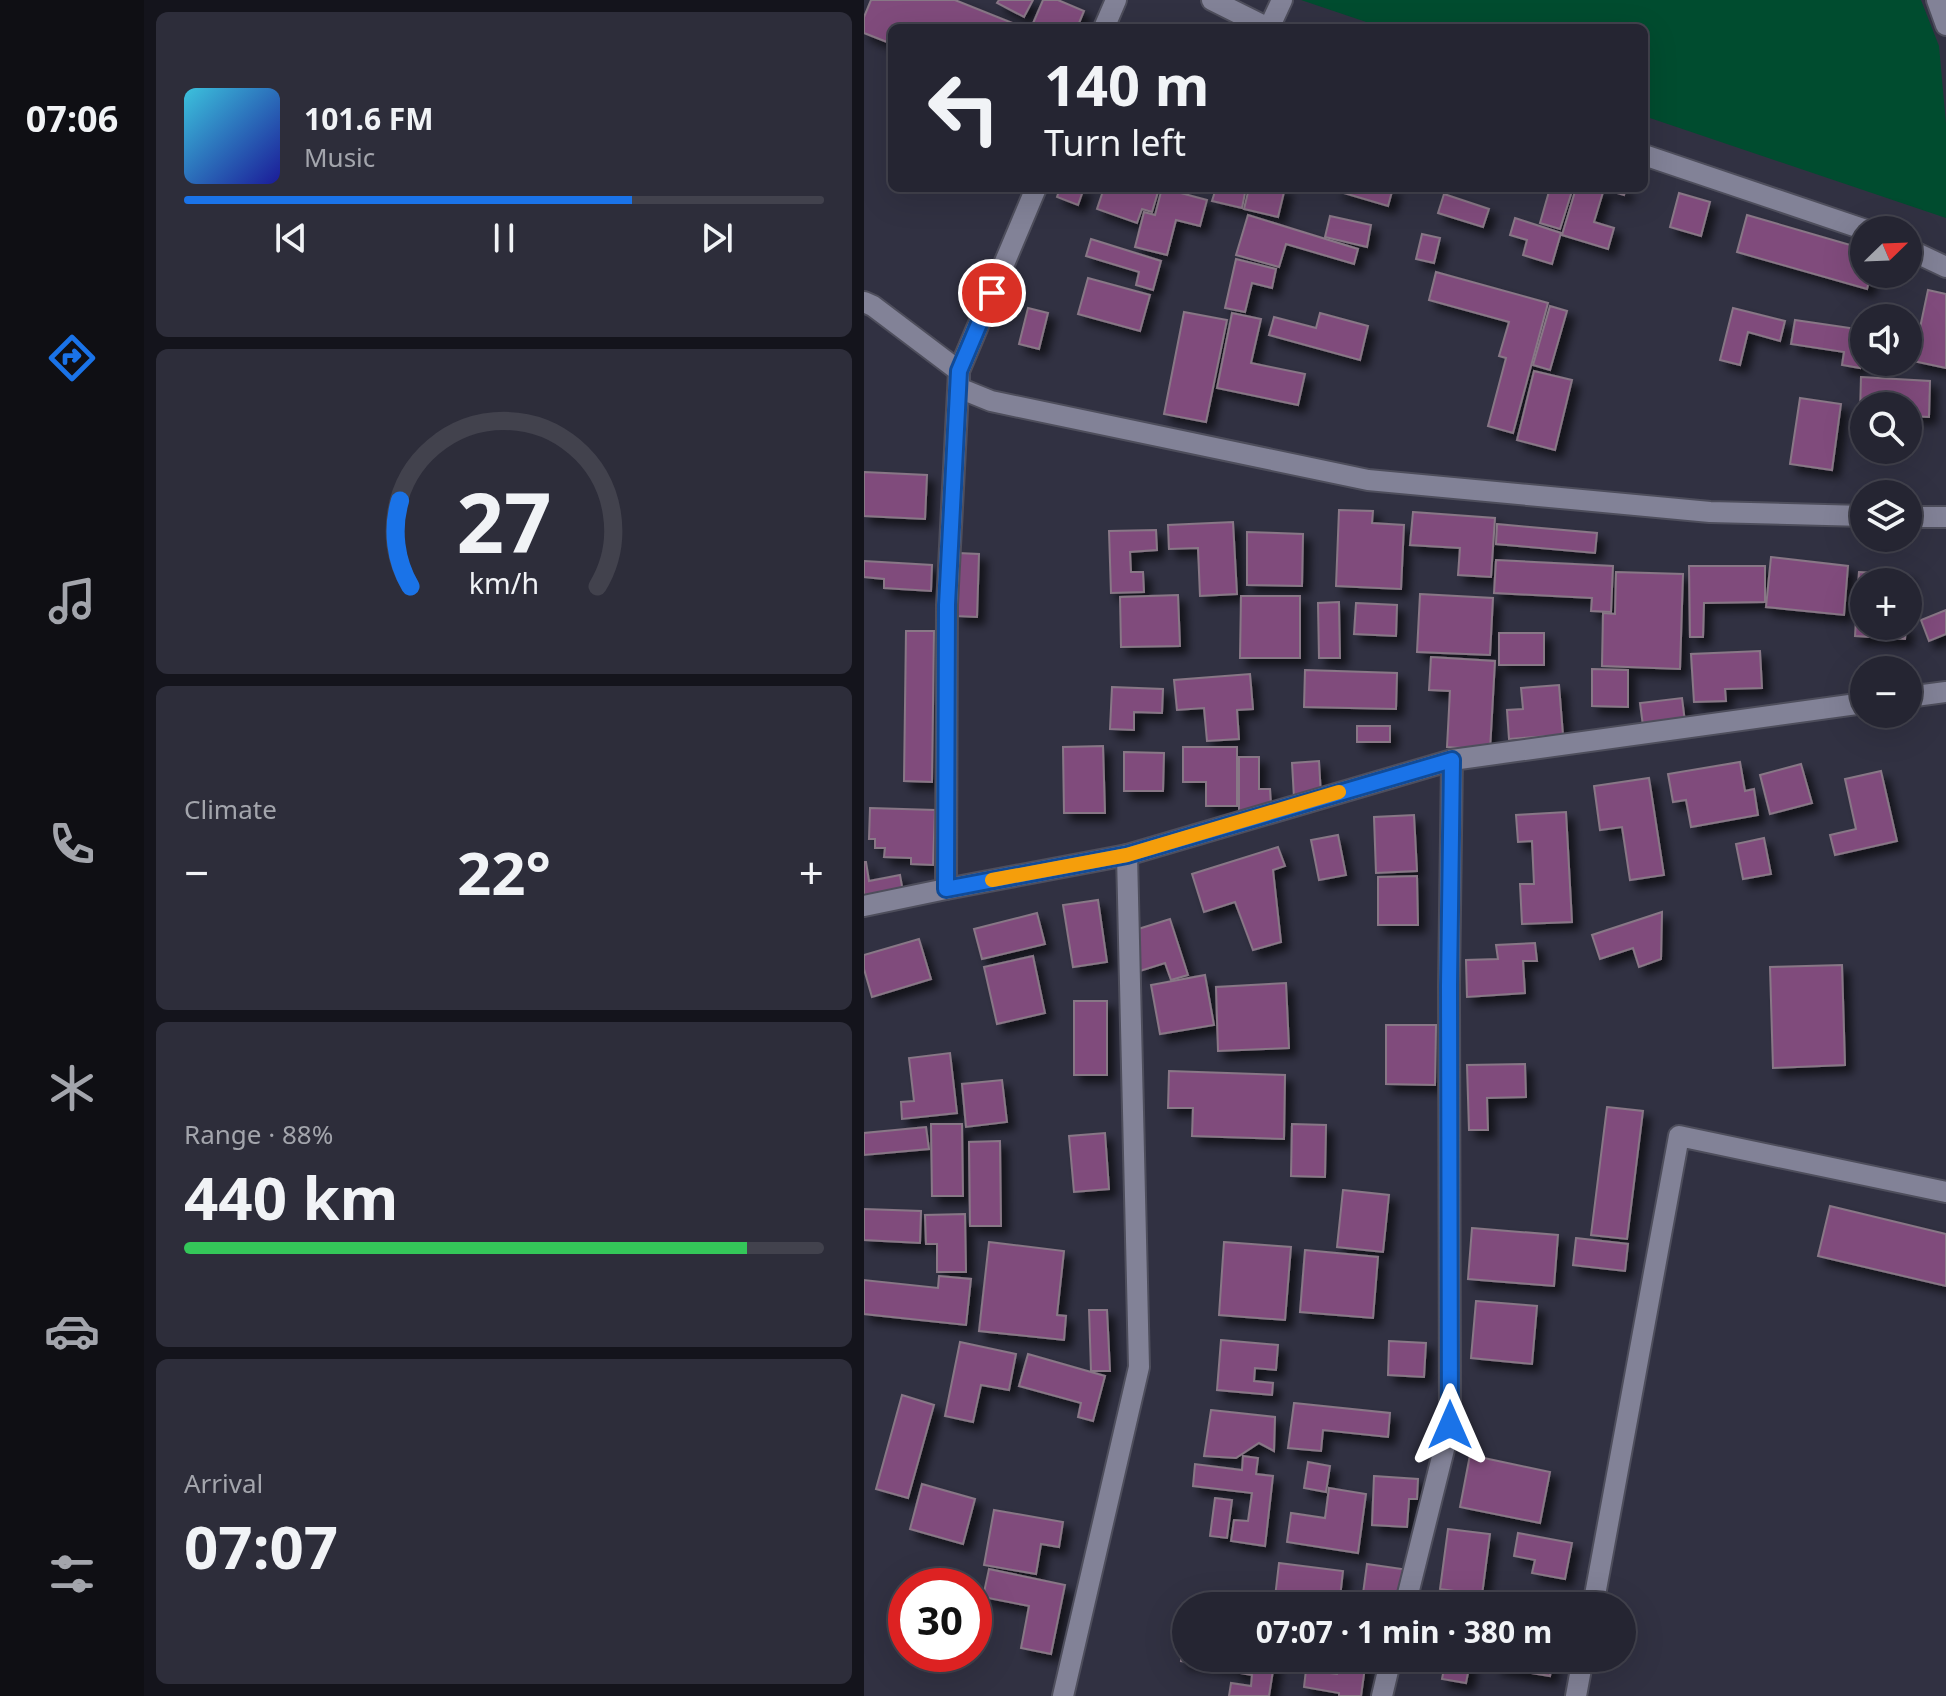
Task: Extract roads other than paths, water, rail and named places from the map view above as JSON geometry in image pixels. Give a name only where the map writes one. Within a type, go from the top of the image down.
[{"type":"street","points":[[1106,24],[1116,0]]},
{"type":"street","points":[[1212,0],[1261,24]]},
{"type":"street","points":[[1271,24],[1282,0]]},
{"type":"street","points":[[1937,0],[1946,25]]},
{"type":"street","points":[[1648,156],[1850,225]]},
{"type":"street","points":[[946,889],[947,605],[959,371],[1034,192]]},
{"type":"street","points":[[1922,256],[1946,267]]},
{"type":"street","points":[[864,302],[959,371]]},
{"type":"street","points":[[959,371],[959,388],[991,401],[1368,480],[1710,512],[1850,516]]},
{"type":"street","points":[[1922,517],[1946,517]]},
{"type":"street","points":[[1922,695],[1946,692]]},
{"type":"street","points":[[864,906],[1127,855],[1452,760],[1850,705]]},
{"type":"street","points":[[1408,1592],[1450,1425],[1452,760]]},
{"type":"street","points":[[1063,1696],[1139,1367],[1127,855]]},
{"type":"street","points":[[1596,1592],[1679,1136],[1946,1192]]},
{"type":"street","points":[[1382,1696],[1388,1672]]},
{"type":"street","points":[[1576,1696],[1580,1672]]}]
